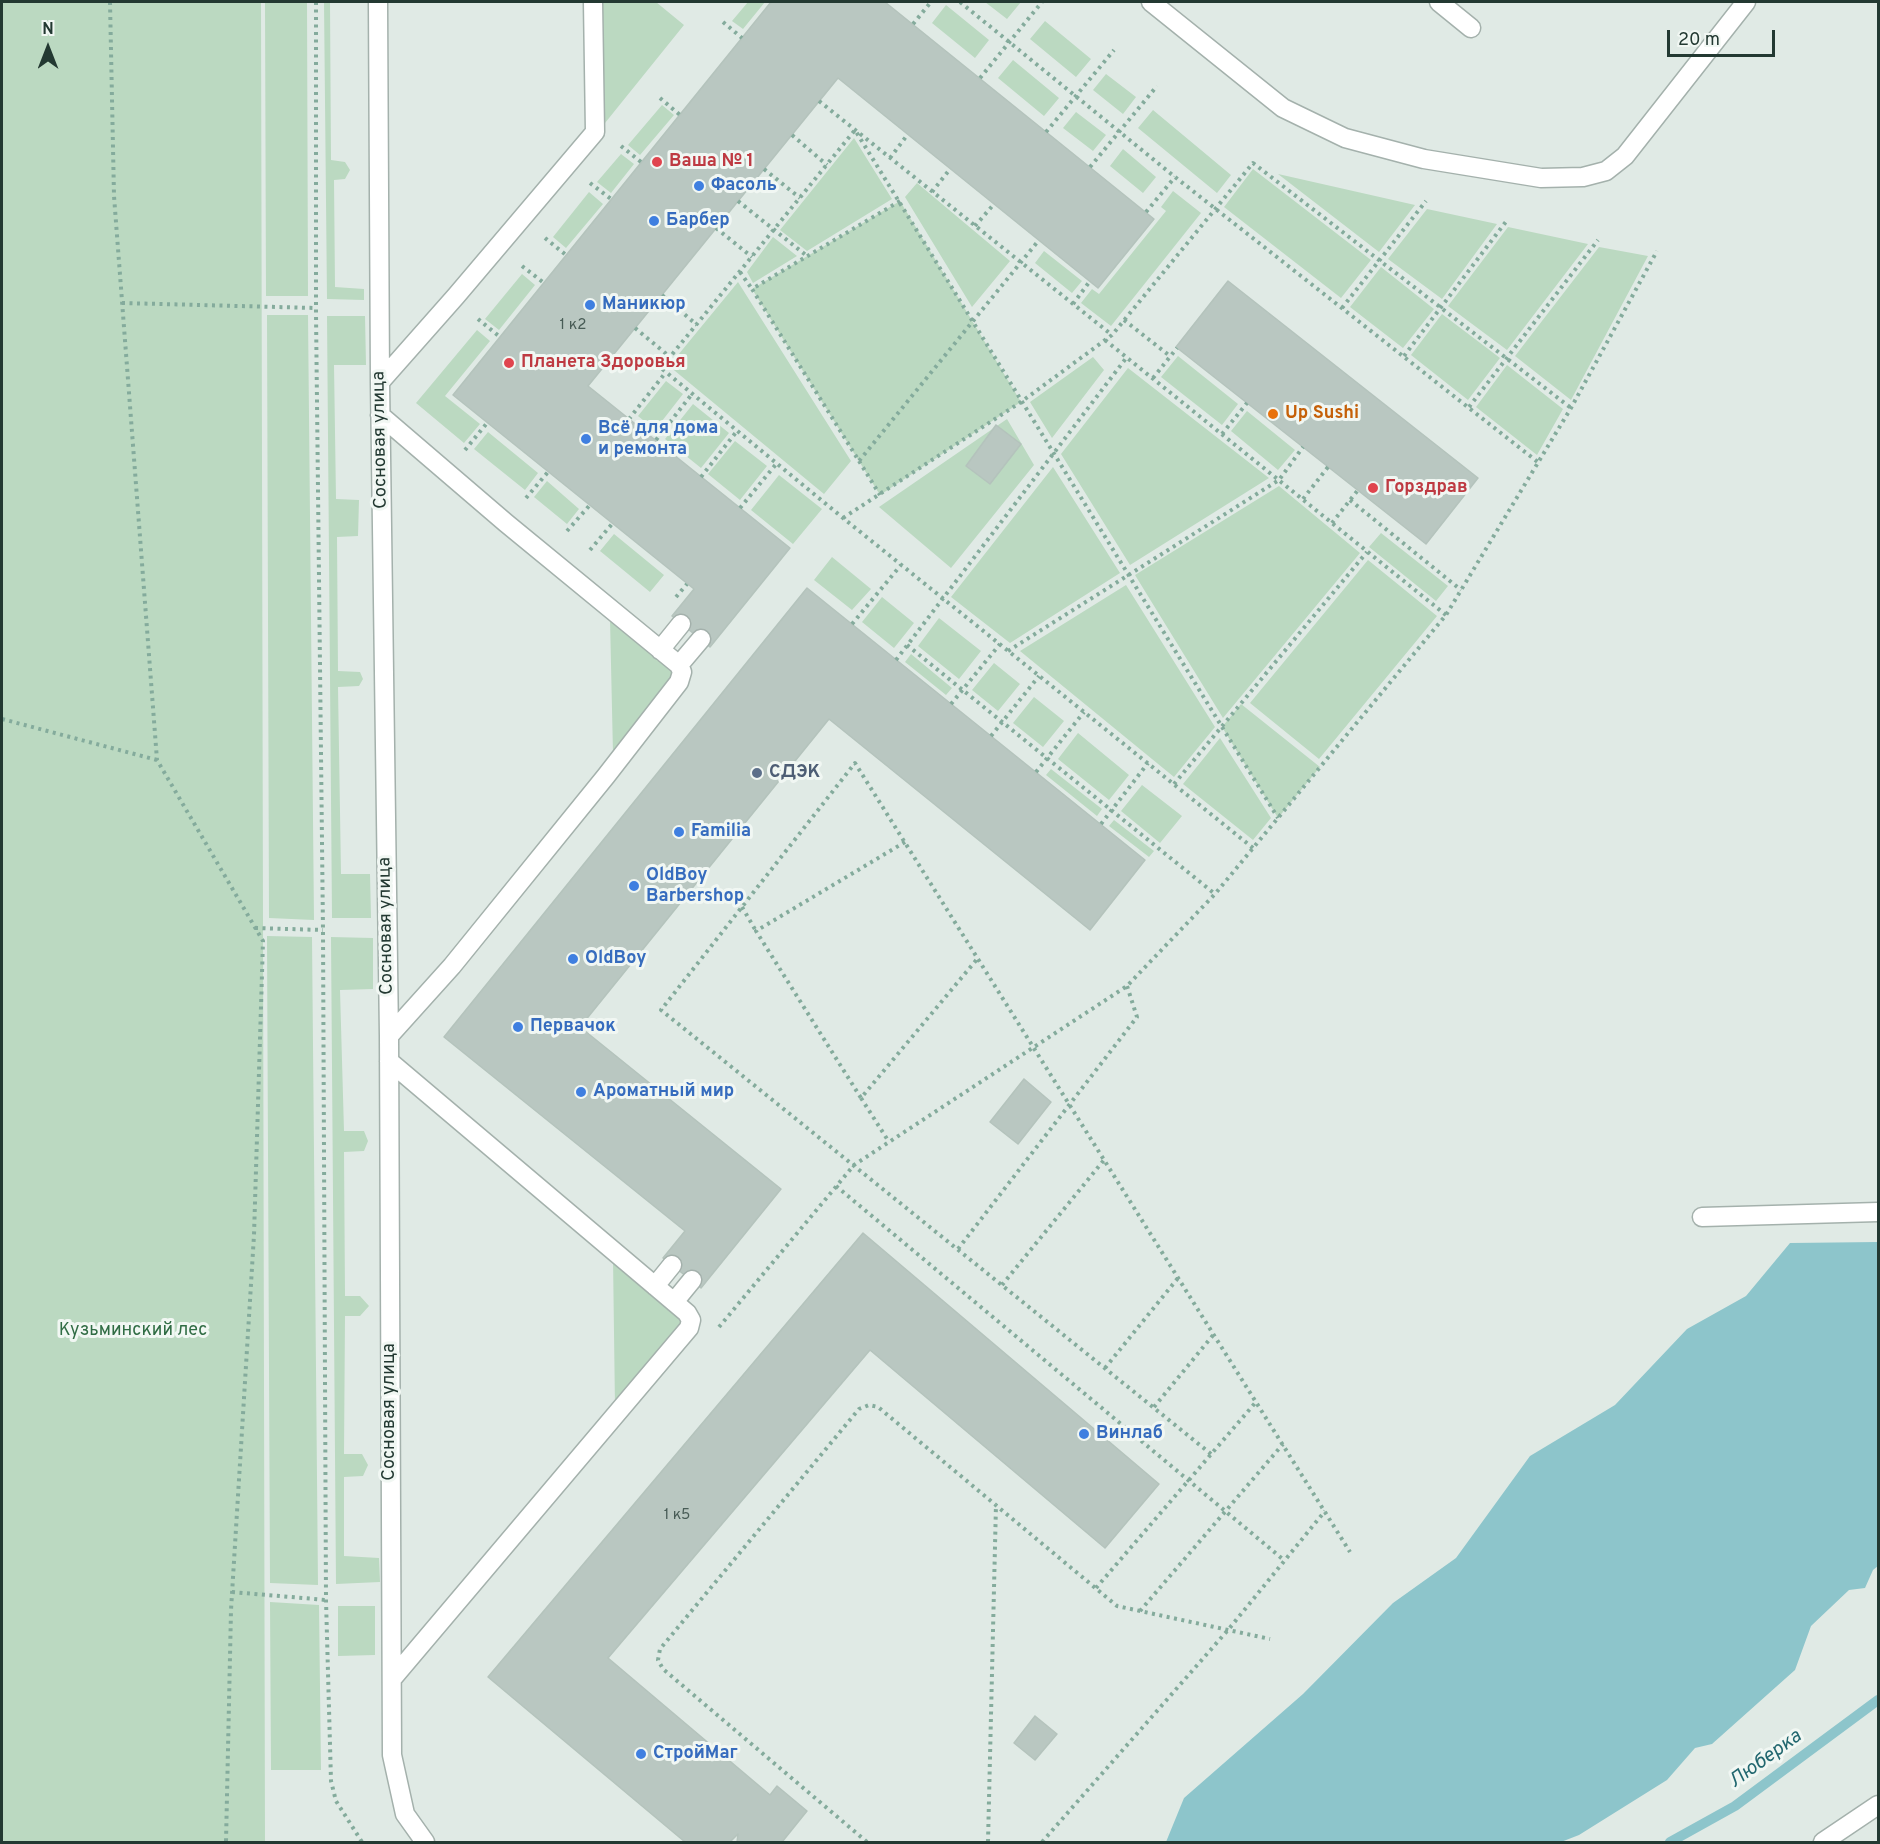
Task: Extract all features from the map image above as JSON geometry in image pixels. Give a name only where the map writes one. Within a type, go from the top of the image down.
[{"type":"street","name":"Сосновая улица","points":[[378,2],[380,415],[389,1036],[392,1755],[405,1814],[425,1842]]},
{"type":"street","points":[[380,382],[595,132],[593,2]]},
{"type":"street","points":[[1151,2],[1283,108],[1345,138],[1424,159],[1541,178],[1583,177],[1606,171],[1625,156],[1746,2]]},
{"type":"street","points":[[1439,2],[1471,28]]},
{"type":"street","points":[[380,415],[506,523],[679,665],[682,672],[679,682],[471,943],[389,1036]]},
{"type":"street","points":[[660,650],[681,624]]},
{"type":"street","points":[[679,665],[701,639]]},
{"type":"street","points":[[389,1061],[687,1313],[691,1320],[689,1328],[392,1679]]},
{"type":"street","points":[[1701,1217],[1878,1212]]},
{"type":"street","points":[[655,1286],[672,1265]]},
{"type":"street","points":[[674,1302],[692,1281]]},
{"type":"street","points":[[1823,1842],[1878,1805]]},
{"type":"path","points":[[110,2],[114,196],[157,760],[263,941],[254,1224],[232,1592],[226,1842]]},
{"type":"path","points":[[316,2],[316,308],[323,930],[326,1600],[331,1781],[336,1801],[362,1842]]},
{"type":"path","points":[[913,24],[931,2]]},
{"type":"path","points":[[960,2],[1175,177],[1539,463]]},
{"type":"path","points":[[980,78],[1042,2]]},
{"type":"path","points":[[723,22],[742,38]]},
{"type":"path","points":[[1046,132],[1114,50]]},
{"type":"path","points":[[1090,167],[1157,86]]},
{"type":"path","points":[[660,98],[680,114]]},
{"type":"path","points":[[819,101],[1112,335]]},
{"type":"path","points":[[855,130],[661,368],[843,518],[1253,848]]},
{"type":"path","points":[[855,130],[1278,818]]},
{"type":"path","points":[[890,158],[908,134]]},
{"type":"path","points":[[792,135],[827,165]]},
{"type":"path","points":[[621,146],[641,162]]},
{"type":"path","points":[[843,518],[1022,402],[1112,335],[1253,163],[1571,408]]},
{"type":"path","points":[[764,169],[800,198]]},
{"type":"path","points":[[932,192],[950,169]]},
{"type":"path","points":[[1146,212],[1175,177]]},
{"type":"path","points":[[590,183],[611,200]]},
{"type":"path","points":[[738,201],[807,256]]},
{"type":"path","points":[[752,289],[900,201]]},
{"type":"path","points":[[1342,308],[1426,201]]},
{"type":"path","points":[[975,226],[993,204]]},
{"type":"path","points":[[1404,356],[1508,219]]},
{"type":"path","points":[[716,228],[752,257]]},
{"type":"path","points":[[545,238],[566,255]]},
{"type":"path","points":[[859,461],[1040,240]]},
{"type":"path","points":[[1469,407],[1598,240]]},
{"type":"path","points":[[854,1165],[1127,986],[1215,894],[1446,615],[1571,408],[1657,251]]},
{"type":"path","points":[[522,266],[544,283]]},
{"type":"path","points":[[741,272],[880,495]]},
{"type":"path","points":[[1073,304],[1090,281]]},
{"type":"path","points":[[662,295],[697,325]]},
{"type":"path","points":[[122,303],[316,308]]},
{"type":"path","points":[[478,319],[500,337]]},
{"type":"path","points":[[1124,320],[1170,356]]},
{"type":"path","points":[[635,328],[670,357]]},
{"type":"path","points":[[1105,340],[1446,615]]},
{"type":"path","points":[[1153,378],[1177,348]]},
{"type":"path","points":[[896,660],[1127,357]]},
{"type":"path","points":[[629,419],[666,372]]},
{"type":"path","points":[[656,440],[692,394]]},
{"type":"path","points":[[1222,435],[1247,403]]},
{"type":"path","points":[[465,450],[487,423]]},
{"type":"path","points":[[701,477],[737,431]]},
{"type":"path","points":[[1008,651],[1279,480],[1303,447]]},
{"type":"path","points":[[740,508],[777,463]]},
{"type":"path","points":[[1303,500],[1328,467]]},
{"type":"path","points":[[526,498],[548,472]]},
{"type":"path","points":[[1332,523],[1358,490]]},
{"type":"path","points":[[1350,500],[1461,590]]},
{"type":"path","points":[[567,531],[589,506]]},
{"type":"path","points":[[590,550],[612,524]]},
{"type":"path","points":[[1174,784],[1367,552]]},
{"type":"path","points":[[852,624],[901,565]]},
{"type":"path","points":[[951,704],[1000,644]]},
{"type":"path","points":[[907,645],[1215,894]]},
{"type":"path","points":[[991,736],[1040,676]]},
{"type":"path","points":[[1036,772],[1084,712]]},
{"type":"path","points":[[2,719],[157,760]]},
{"type":"path","points":[[1211,1454],[661,1010],[855,764],[1350,1552]]},
{"type":"path","points":[[1101,824],[1148,764]]},
{"type":"path","points":[[756,931],[905,842]]},
{"type":"path","points":[[741,908],[889,1142]]},
{"type":"path","points":[[255,928],[323,930]]},
{"type":"path","points":[[861,1098],[978,958]]},
{"type":"path","points":[[958,1249],[1137,1017],[1127,986]]},
{"type":"path","points":[[1002,1285],[1104,1159]]},
{"type":"path","points":[[836,1186],[1285,1561]]},
{"type":"path","points":[[1105,1368],[1178,1278]]},
{"type":"path","points":[[1154,1407],[1214,1334]]},
{"type":"path","points":[[1096,1588],[1256,1402]]},
{"type":"path","points":[[867,1842],[663,1669],[658,1660],[660,1649],[859,1409],[868,1405],[878,1407],[1117,1606],[1270,1639]]},
{"type":"path","points":[[1140,1611],[1283,1444]]},
{"type":"path","points":[[988,1842],[996,1504]]},
{"type":"path","points":[[1042,1842],[1228,1630],[1325,1511]]},
{"type":"path","points":[[232,1592],[326,1600]]},
{"type":"green space","name":"Кузьминский лес","points":[[2,2],[261,2],[265,1842],[2,1842]]},
{"type":"green space","points":[[265,2],[307,2],[308,296],[266,296]]},
{"type":"green space","points":[[324,2],[330,2],[331,160],[345,162],[350,170],[345,179],[334,180],[335,287],[364,289],[364,300],[327,299]]},
{"type":"green space","points":[[599,2],[656,2],[684,25],[601,128]]},
{"type":"green space","points":[[748,2],[765,2],[743,29],[732,21]]},
{"type":"green space","points":[[985,2],[1021,2],[1007,19]]},
{"type":"green space","points":[[946,5],[989,40],[975,58],[932,23]]},
{"type":"green space","points":[[1045,21],[1091,59],[1076,77],[1030,39]]},
{"type":"green space","points":[[1013,60],[1059,98],[1044,116],[998,78]]},
{"type":"green space","points":[[1106,74],[1136,97],[1123,114],[1093,90]]},
{"type":"green space","points":[[662,105],[674,115],[640,155],[628,145]]},
{"type":"green space","points":[[1153,110],[1231,175],[1217,193],[1138,128]]},
{"type":"green space","points":[[1076,112],[1106,135],[1093,151],[1063,128]]},
{"type":"green space","points":[[854,138],[892,199],[807,251],[780,230]]},
{"type":"green space","points":[[1123,149],[1156,177],[1143,193],[1110,166]]},
{"type":"green space","points":[[621,154],[634,164],[611,193],[597,182]]},
{"type":"green space","points":[[1253,169],[1371,260],[1341,298],[1224,207]]},
{"type":"green space","points":[[1278,174],[1415,205],[1379,252]]},
{"type":"green space","points":[[917,183],[1010,261],[972,307],[905,197]]},
{"type":"green space","points":[[1173,191],[1201,213],[1111,326],[1081,303],[1092,289],[1099,294],[1166,211],[1161,207]]},
{"type":"green space","points":[[589,192],[603,204],[566,248],[553,237]]},
{"type":"green space","points":[[900,201],[1021,402],[880,495],[752,289]]},
{"type":"green space","points":[[1427,209],[1497,224],[1442,299],[1388,259]]},
{"type":"green space","points":[[1508,227],[1588,244],[1507,350],[1448,306]]},
{"type":"green space","points":[[773,237],[797,256],[753,283],[747,272]]},
{"type":"green space","points":[[1599,247],[1648,256],[1571,400],[1515,356]]},
{"type":"green space","points":[[1044,251],[1082,281],[1072,293],[1035,263]]},
{"type":"green space","points":[[1381,267],[1434,309],[1403,348],[1350,307]]},
{"type":"green space","points":[[522,274],[535,285],[499,330],[485,319]]},
{"type":"green space","points":[[738,282],[851,461],[824,494],[669,366]]},
{"type":"green space","points":[[1442,314],[1500,358],[1468,400],[1411,355]]},
{"type":"green space","points":[[267,315],[308,315],[314,920],[269,918]]},
{"type":"green space","points":[[327,316],[365,316],[366,365],[334,365],[336,499],[359,500],[358,536],[337,537],[338,671],[360,672],[363,679],[359,686],[338,687],[341,874],[370,874],[371,918],[332,918]]},
{"type":"green space","points":[[477,330],[490,341],[445,396],[480,424],[464,443],[416,403]]},
{"type":"green space","points":[[1178,356],[1238,404],[1222,425],[1161,377]]},
{"type":"green space","points":[[1093,357],[1104,370],[1052,438],[1030,402]]},
{"type":"green space","points":[[1507,365],[1563,409],[1537,455],[1476,407]]},
{"type":"green space","points":[[1128,368],[1269,478],[1130,565],[1061,454]]},
{"type":"green space","points":[[666,381],[683,394],[655,430],[638,416]]},
{"type":"green space","points":[[693,404],[729,433],[701,468],[665,439]]},
{"type":"green space","points":[[1247,411],[1295,450],[1278,470],[1231,431]]},
{"type":"green space","points":[[1007,419],[1034,465],[951,568],[879,507]]},
{"type":"green space","points":[[488,432],[538,473],[525,490],[474,449]]},
{"type":"green space","points":[[735,441],[767,466],[740,500],[708,474]]},
{"type":"green space","points":[[1053,467],[1120,573],[1010,643],[951,597]]},
{"type":"green space","points":[[779,475],[822,509],[793,544],[751,510]]},
{"type":"green space","points":[[547,481],[579,509],[567,524],[534,497]]},
{"type":"green space","points":[[1279,486],[1360,553],[1223,718],[1135,575]]},
{"type":"green space","points":[[1381,533],[1448,586],[1436,601],[1369,547]]},
{"type":"green space","points":[[614,534],[664,575],[650,592],[600,551]]},
{"type":"green space","points":[[832,557],[871,589],[852,610],[814,580]]},
{"type":"green space","points":[[1368,560],[1437,616],[1319,759],[1250,703]]},
{"type":"green space","points":[[1126,585],[1215,727],[1174,777],[1020,651]]},
{"type":"green space","points":[[882,597],[914,623],[894,648],[862,622]]},
{"type":"green space","points":[[939,618],[981,651],[959,679],[918,646]]},
{"type":"green space","points":[[610,619],[676,672],[613,754]]},
{"type":"green space","points":[[911,654],[952,688],[946,695],[905,662]]},
{"type":"green space","points":[[994,663],[1020,684],[998,711],[972,690]]},
{"type":"green space","points":[[1034,697],[1064,721],[1043,747],[1013,723]]},
{"type":"green space","points":[[1241,704],[1320,767],[1278,818],[1222,727]]},
{"type":"green space","points":[[1078,733],[1129,775],[1109,800],[1058,759]]},
{"type":"green space","points":[[1220,738],[1271,818],[1253,840],[1183,784]]},
{"type":"green space","points":[[1051,769],[1102,809],[1097,816],[1046,775]]},
{"type":"green space","points":[[1142,785],[1182,816],[1160,843],[1121,811]]},
{"type":"green space","points":[[1114,820],[1154,851],[1149,857],[1109,826]]},
{"type":"green space","points":[[267,936],[312,937],[318,1585],[270,1583]]},
{"type":"green space","points":[[331,937],[373,938],[373,989],[340,990],[344,1131],[364,1131],[368,1141],[364,1151],[344,1152],[345,1296],[360,1296],[369,1306],[360,1316],[345,1316],[344,1454],[362,1454],[368,1465],[363,1476],[344,1477],[344,1556],[379,1558],[380,1582],[336,1584]]},
{"type":"green space","points":[[613,1258],[688,1321],[615,1407]]},
{"type":"green space","points":[[270,1602],[319,1605],[321,1770],[271,1770]]},
{"type":"green space","points":[[338,1606],[375,1606],[375,1655],[338,1656]]},
{"type":"water","points":[[1878,1242],[1878,1566],[1873,1570],[1865,1588],[1849,1590],[1811,1626],[1795,1670],[1712,1744],[1695,1748],[1667,1780],[1579,1835],[1561,1842],[1166,1842],[1184,1798],[1303,1694],[1393,1603],[1456,1558],[1530,1456],[1615,1405],[1687,1329],[1746,1296],[1790,1243]]},
{"type":"building","points":[[771,2],[885,2],[1154,219],[1098,288],[838,78],[588,386],[790,548],[710,647],[672,616],[694,589],[453,395]]},
{"type":"building","points":[[1228,281],[1478,478],[1426,544],[1176,347]]},
{"type":"building","points":[[996,425],[1021,444],[990,484],[966,466]]},
{"type":"building","points":[[807,588],[1145,860],[1090,930],[829,719],[580,1027],[781,1189],[701,1288],[663,1258],[685,1231],[444,1037]]},
{"type":"building","points":[[1024,1079],[1051,1102],[1018,1144],[990,1122]]},
{"type":"building","points":[[863,1233],[1159,1484],[1105,1548],[870,1350],[608,1658],[770,1795],[777,1786],[807,1811],[782,1842],[737,1842],[738,1834],[730,1842],[685,1842],[488,1677]]},
{"type":"building","points":[[1035,1716],[1057,1734],[1035,1760],[1014,1743]]},
{"type":"waterway","name":"Люберка","points":[[1670,1842],[1735,1806],[1878,1700]]},
{"type":"place","name":"Ваша № 1","points":[[657,162]]},
{"type":"place","name":"Фасоль","points":[[699,186]]},
{"type":"place","name":"Барбер","points":[[654,221]]},
{"type":"place","name":"Маникюр","points":[[590,305]]},
{"type":"place","name":"Планета Здоровья","points":[[509,363]]},
{"type":"place","name":"Up Sushi","points":[[1273,414]]},
{"type":"place","name":"Всё для дома и ремонта","points":[[586,439]]},
{"type":"place","name":"Горздрав","points":[[1373,488]]},
{"type":"place","name":"СДЭК","points":[[757,773]]},
{"type":"place","name":"Familia","points":[[679,832]]},
{"type":"place","name":"OldBoy Barbershop","points":[[634,886]]},
{"type":"place","name":"OldBoy","points":[[573,959]]},
{"type":"place","name":"Первачок","points":[[518,1027]]},
{"type":"place","name":"Ароматный мир","points":[[581,1092]]},
{"type":"place","name":"Винлаб","points":[[1084,1434]]},
{"type":"place","name":"СтройМаг","points":[[641,1754]]}]
